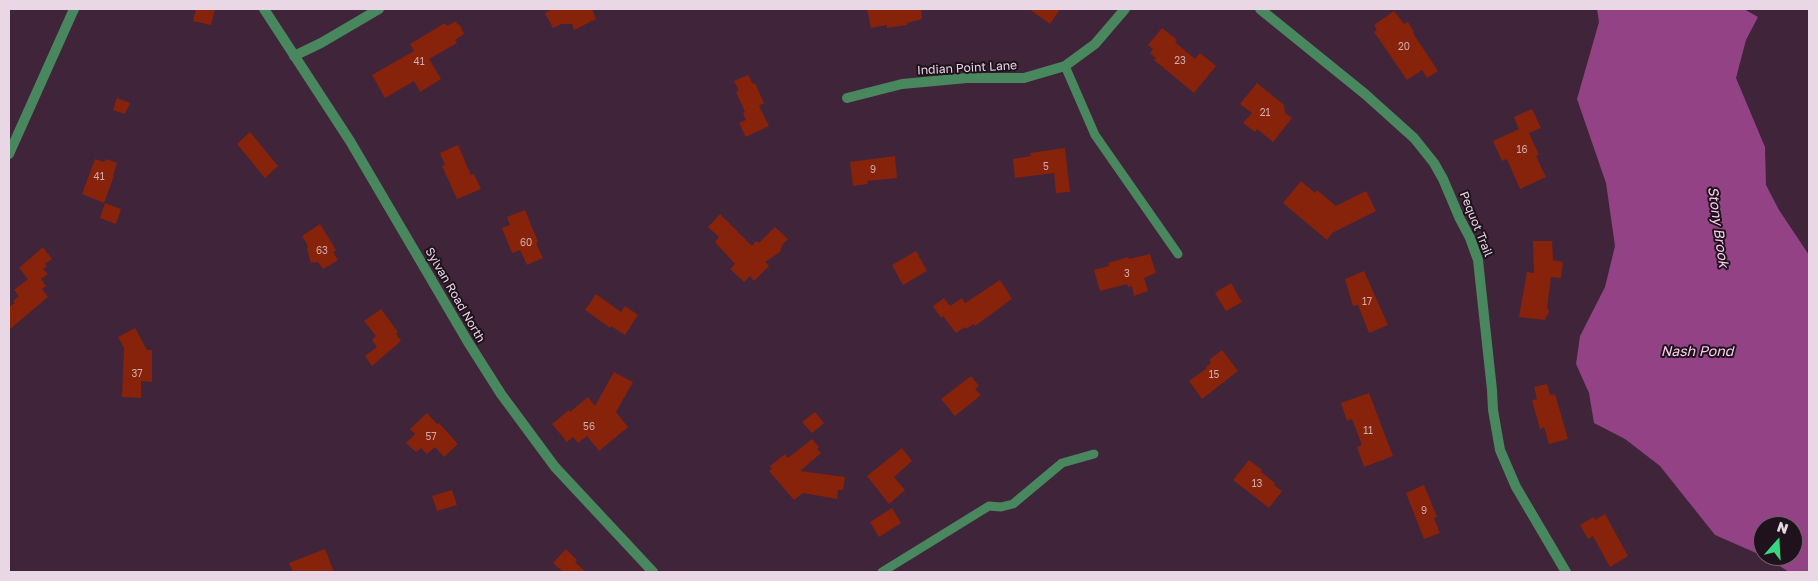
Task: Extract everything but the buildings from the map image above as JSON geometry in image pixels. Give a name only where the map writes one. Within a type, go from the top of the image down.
[{"type":"street","points":[[9,154],[74,9]]},
{"type":"street","name":"Sylvan Road North","points":[[264,9],[350,141],[468,342],[506,402],[566,479],[653,572]]},
{"type":"street","points":[[294,56],[320,44],[379,9]]},
{"type":"street","name":"Indian Point Lane","points":[[847,98],[902,84],[967,78],[1024,78],[1066,66],[1095,44],[1125,9]]},
{"type":"street","name":"Pequot Trail","points":[[1260,9],[1365,94],[1414,138],[1434,163],[1443,178],[1478,260],[1493,410],[1500,450],[1516,487],[1566,572]]},
{"type":"lane","points":[[1066,66],[1095,135],[1178,254]]},
{"type":"lane","points":[[882,572],[989,506],[1001,507],[1013,504],[1062,463],[1094,454]]},
{"type":"water","name":"Nash Pond","points":[[1597,9],[1744,9],[1758,17],[1746,40],[1736,78],[1765,147],[1766,185],[1779,210],[1809,255],[1809,572],[1789,572],[1780,566],[1803,566],[1803,516],[1753,516],[1753,552],[1715,535],[1660,466],[1625,439],[1594,423],[1589,393],[1576,364],[1580,336],[1605,287],[1615,246],[1606,183],[1577,99],[1599,22]]},
{"type":"water label","name":"Stony Brook","points":[[1718,227]]}]
